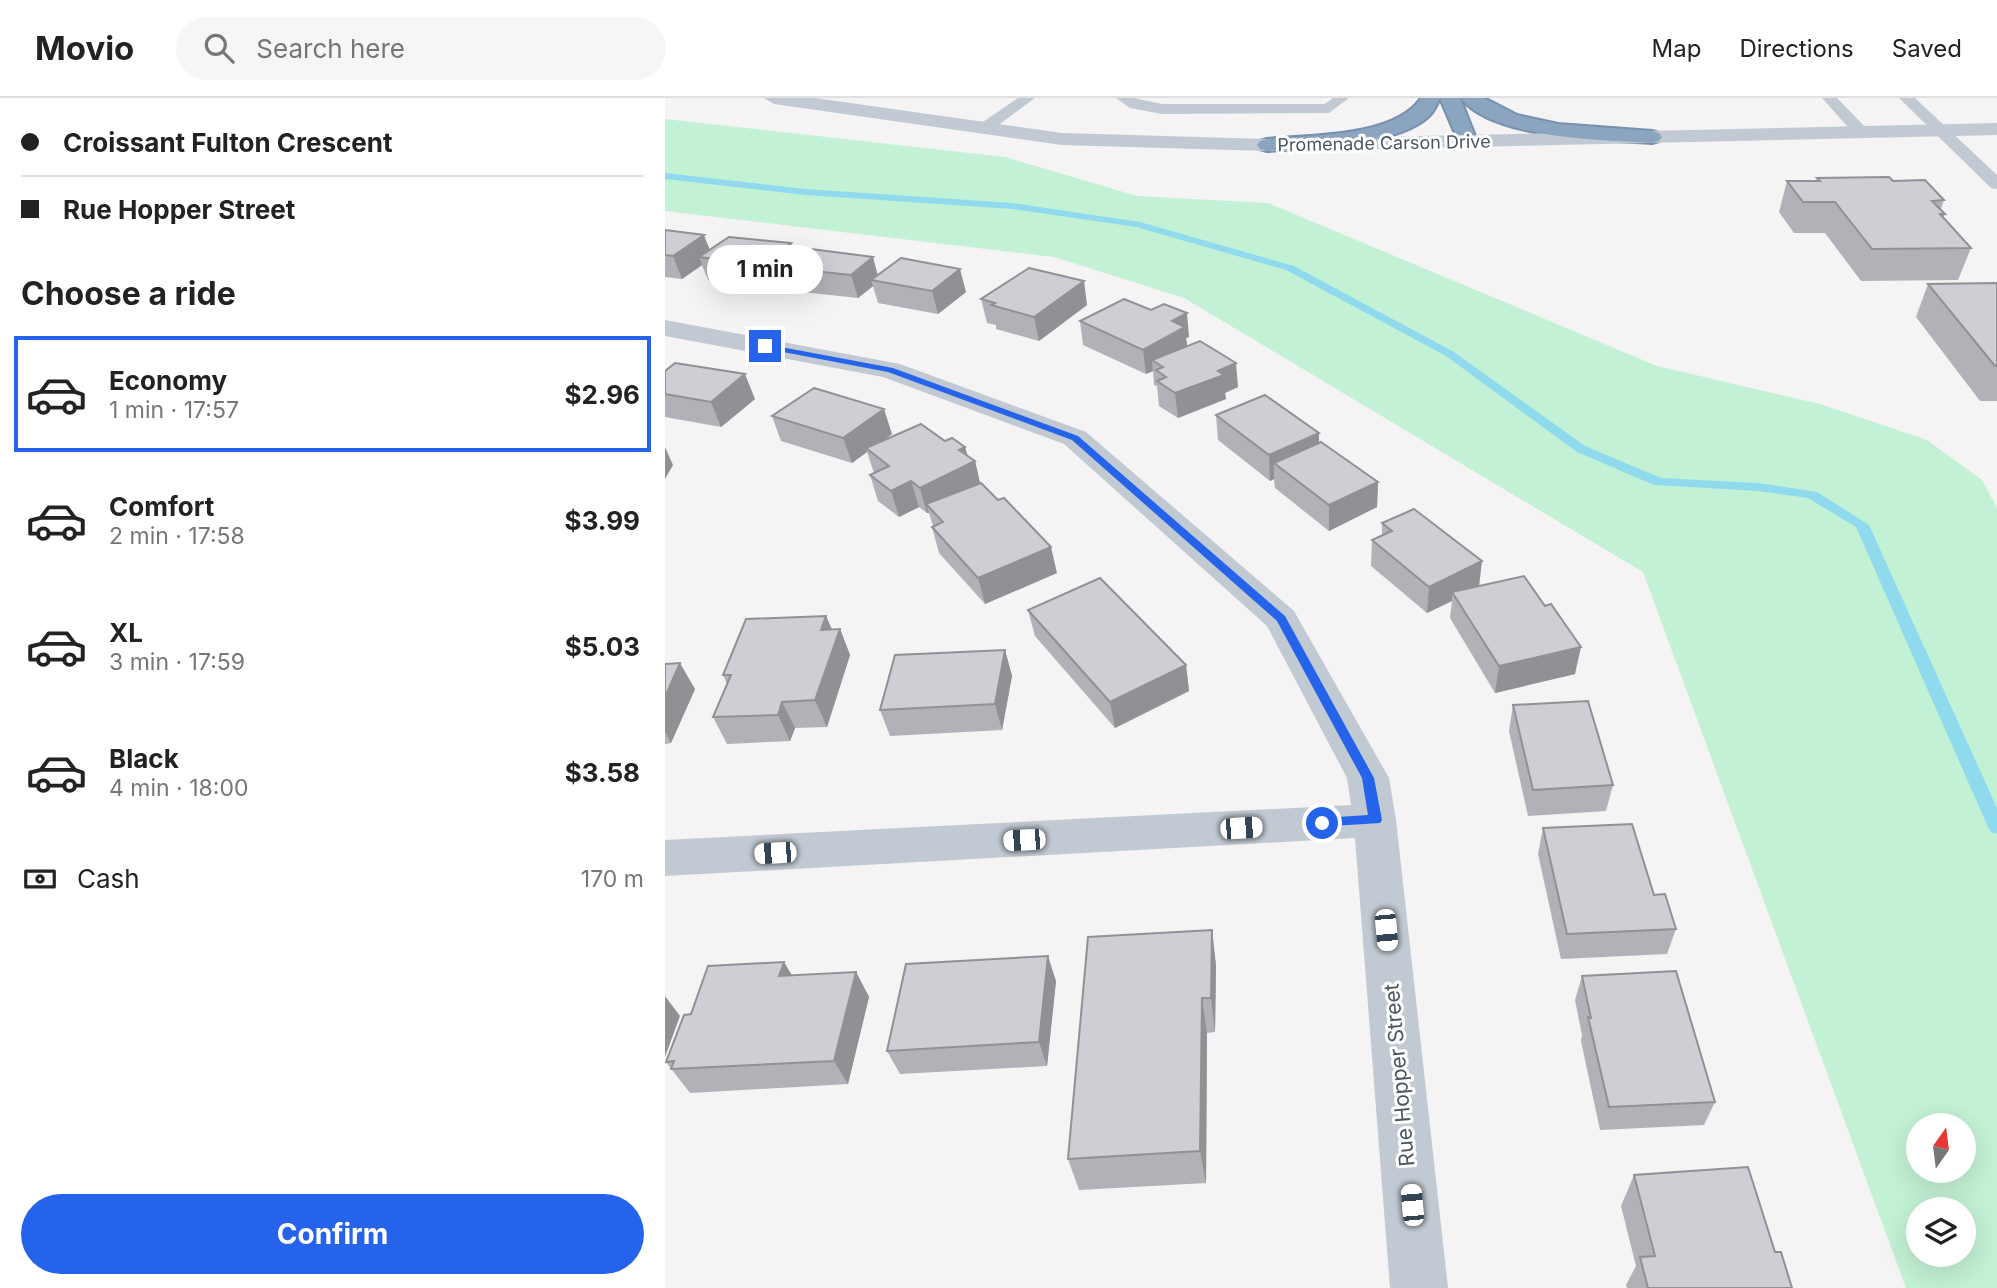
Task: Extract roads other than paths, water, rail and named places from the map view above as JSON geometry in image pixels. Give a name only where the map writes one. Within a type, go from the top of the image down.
[{"type":"highway","points":[[1266,145],[1394,128],[1417,117],[1430,105],[1431,98]]},
{"type":"highway","points":[[1450,98],[1467,141]]},
{"type":"highway","points":[[1471,98],[1496,113],[1522,123],[1560,130],[1652,137]]},
{"type":"street","name":"Promenade Carson Drive","points":[[777,98],[1062,139],[1266,145],[1997,129]]},
{"type":"street","name":"Rue Hopper Street","points":[[665,328],[890,370],[1075,438],[1281,619],[1368,778],[1375,820],[1419,1288]]},
{"type":"street","points":[[665,858],[1375,820]]},
{"type":"lane","points":[[983,129],[1028,98]]},
{"type":"lane","points":[[1123,98],[1135,105],[1162,109],[1329,108],[1342,98]]},
{"type":"lane","points":[[1829,98],[1861,132]]},
{"type":"lane","points":[[1906,98],[1997,184]]},
{"type":"waterway","points":[[665,176],[805,192],[1013,206],[1137,224],[1290,268],[1450,354],[1581,449],[1659,482],[1758,487],[1812,495],[1862,525],[1997,827]]}]
